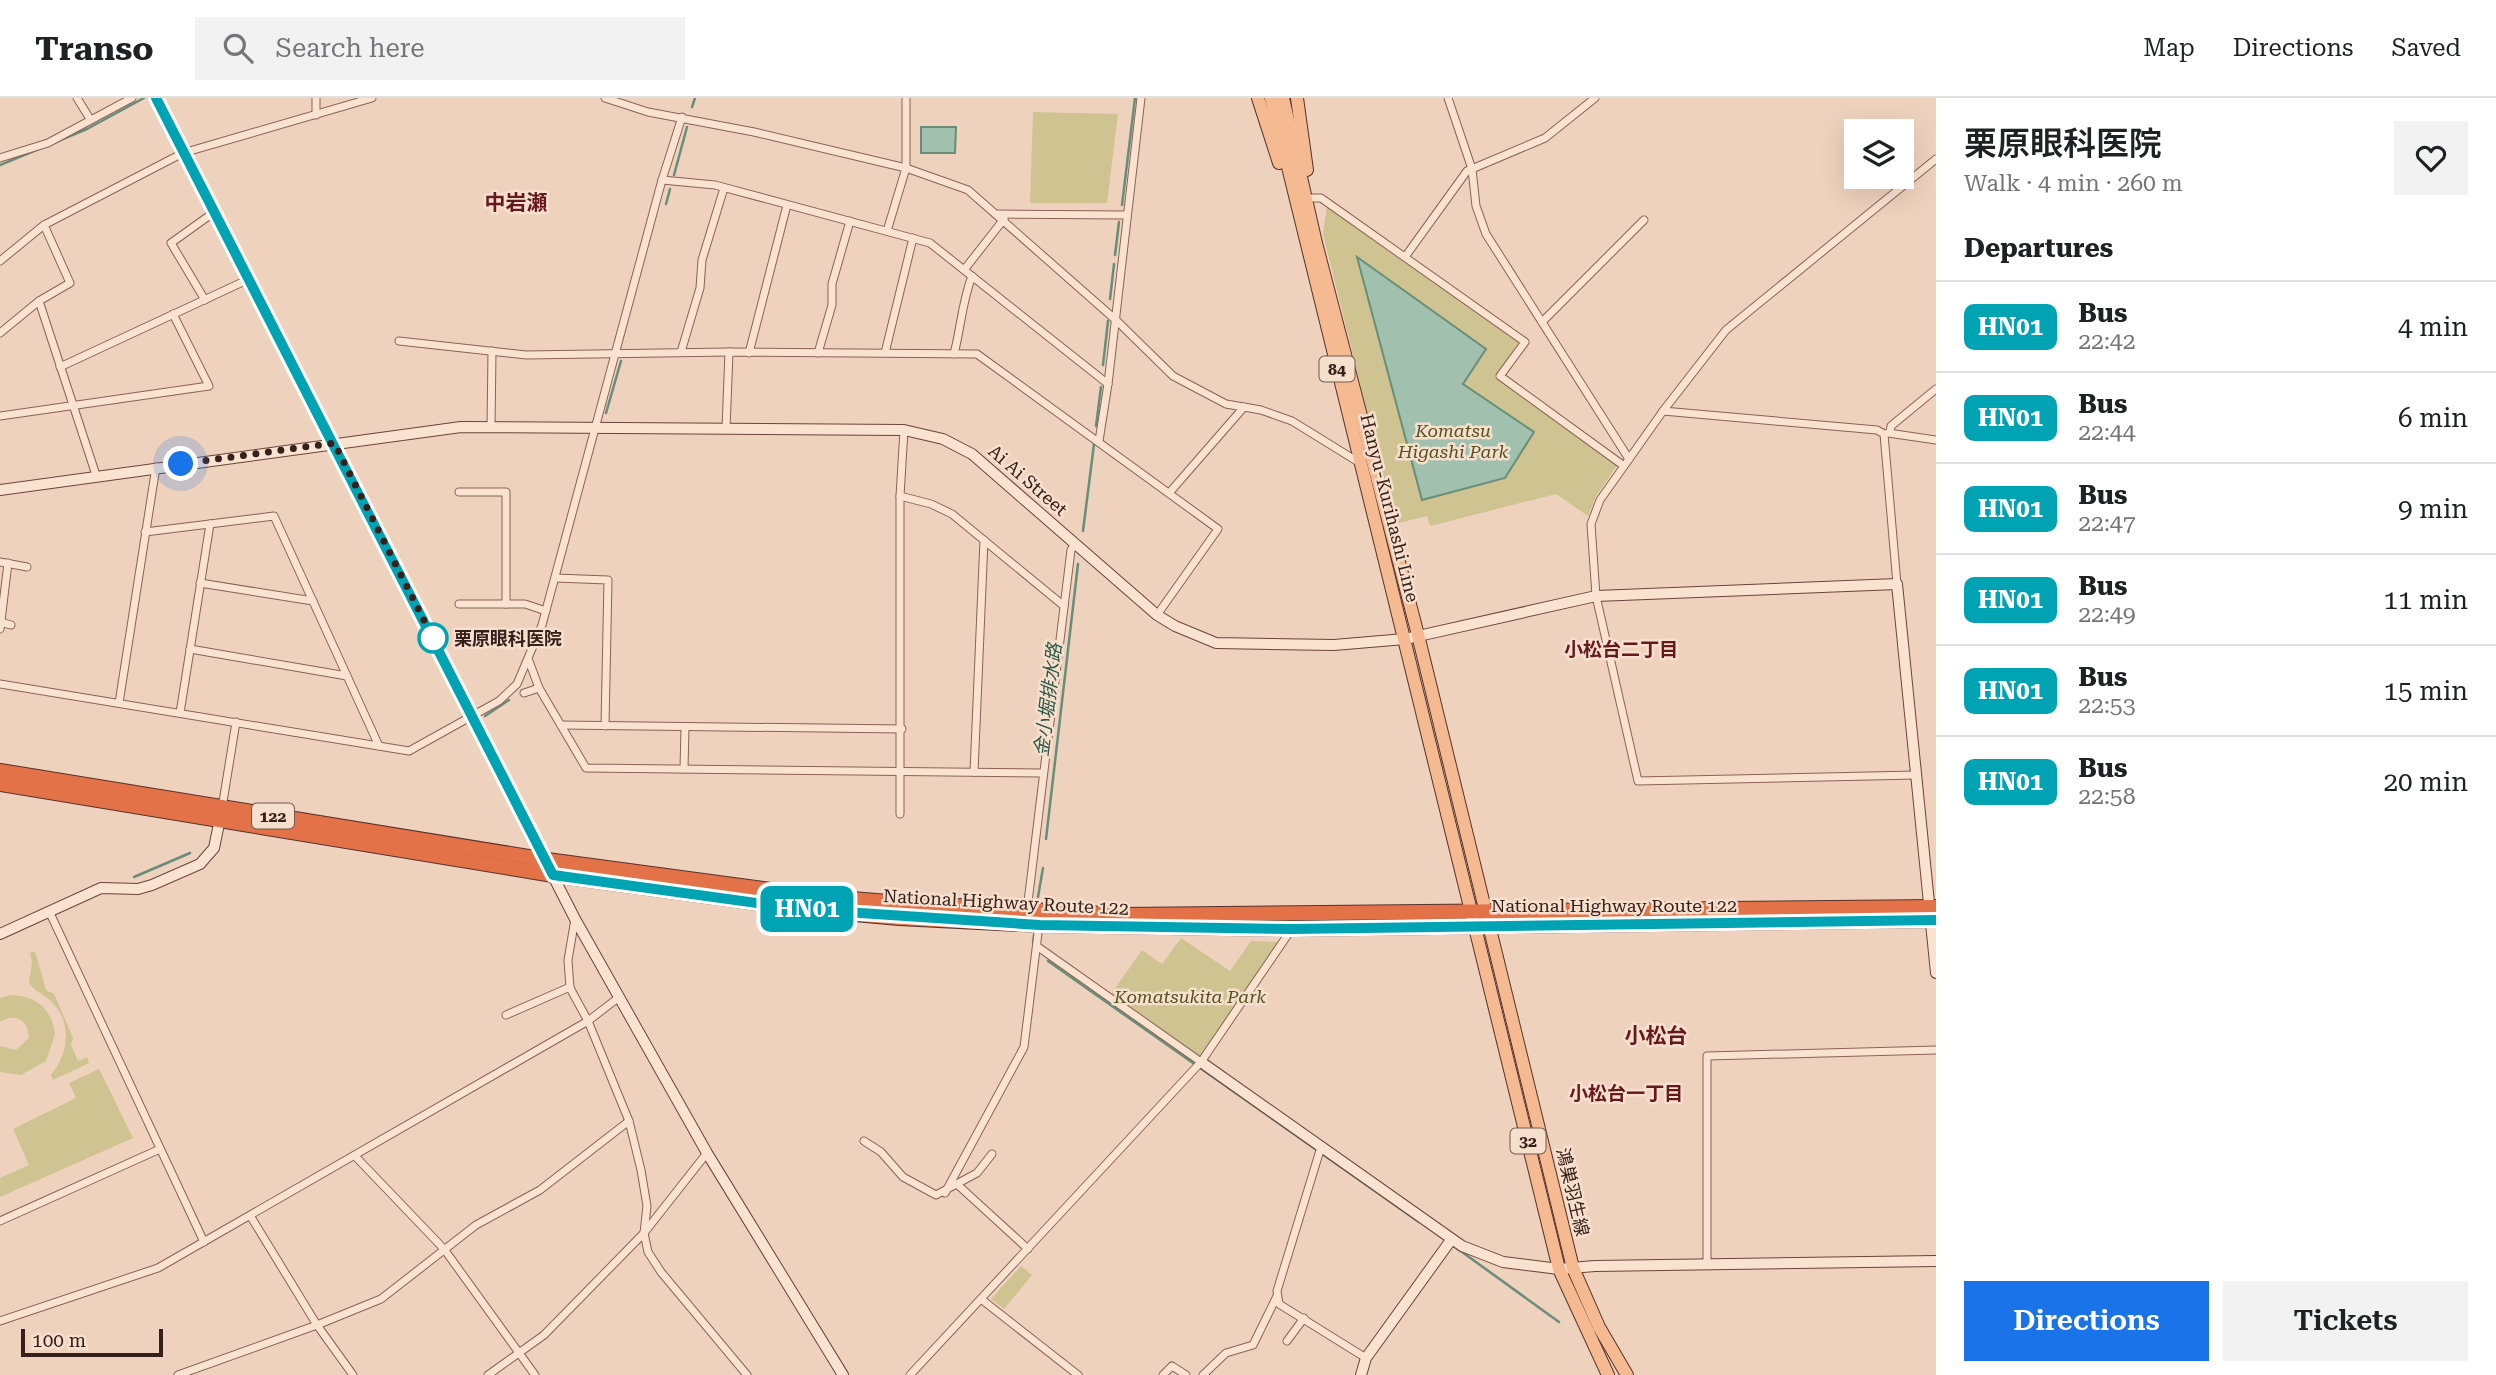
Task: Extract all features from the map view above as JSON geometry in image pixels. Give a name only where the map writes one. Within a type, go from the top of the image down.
[{"type":"highway","name":"National Highway Route 122","points":[[0,771],[553,875],[800,909],[1040,925],[1292,929],[1488,918],[1933,914]]},
{"type":"highway","name":"National Highway Route 122","points":[[0,784],[815,896],[1122,915],[1472,920]]},
{"type":"main road","points":[[1258,98],[1312,246]]},
{"type":"main road","name":"Hanyu-Kurihashi Line","points":[[1271,98],[1488,918]]},
{"type":"main road","name":"Hanyu-Kurihashi Line","points":[[1283,98],[1312,246],[1360,463],[1412,637],[1472,920]]},
{"type":"main road","points":[[1297,98],[1311,198],[1312,246]]},
{"type":"main road","name":"鴻巣羽生線","points":[[1488,918],[1566,1269],[1627,1375]]},
{"type":"main road","name":"鴻巣羽生線","points":[[1472,920],[1566,1269],[1608,1375]]},
{"type":"street","points":[[77,98],[90,119]]},
{"type":"street","points":[[0,158],[48,143],[132,98]]},
{"type":"street","points":[[156,98],[575,919],[707,1153],[843,1375]]},
{"type":"street","points":[[316,98],[316,115]]},
{"type":"street","points":[[0,261],[44,225],[183,153],[372,98]]},
{"type":"street","points":[[605,98],[648,112],[682,117],[906,168],[968,190],[1001,216],[1117,321],[1173,376],[1226,404],[1292,421],[1360,463]]},
{"type":"street","points":[[887,231],[906,168],[906,98]]},
{"type":"street","points":[[1099,441],[1117,321],[1126,215],[1141,98]]},
{"type":"street","points":[[1448,98],[1472,169],[1476,206],[1486,234],[1627,462]]},
{"type":"street","points":[[1405,257],[1467,171],[1545,138],[1595,98]]},
{"type":"street","points":[[0,684],[409,751],[499,701],[517,684],[546,611],[662,180],[682,117]]},
{"type":"street","points":[[1916,775],[1638,781],[1596,596],[1591,524],[1600,500],[1663,411],[1726,330],[1936,159]]},
{"type":"street","points":[[662,180],[724,188],[930,243],[1108,384]]},
{"type":"street","points":[[681,352],[700,288],[702,260],[724,188]]},
{"type":"street","points":[[1311,198],[1321,198],[1525,342],[1500,376],[1627,462]]},
{"type":"street","points":[[749,353],[788,205]]},
{"type":"street","points":[[205,300],[171,243],[213,213]]},
{"type":"street","points":[[1001,216],[1126,215]]},
{"type":"street","points":[[964,270],[1001,216]]},
{"type":"street","points":[[1542,322],[1644,220]]},
{"type":"street","points":[[818,353],[832,305],[832,284],[850,221]]},
{"type":"street","points":[[0,333],[39,301],[70,283],[44,225]]},
{"type":"street","points":[[885,354],[913,238]]},
{"type":"street","points":[[954,354],[961,325],[961,305],[972,276]]},
{"type":"street","points":[[60,367],[247,280]]},
{"type":"street","points":[[39,301],[96,475]]},
{"type":"street","points":[[0,416],[209,386],[173,314]]},
{"type":"street","points":[[399,341],[526,355],[617,352],[977,354],[1218,529],[1157,615]]},
{"type":"street","points":[[491,428],[492,351]]},
{"type":"street","points":[[726,429],[729,352]]},
{"type":"street","points":[[1936,389],[1891,426],[1887,433],[1897,584],[1933,914],[1936,972]]},
{"type":"street","points":[[1170,492],[1244,407]]},
{"type":"street","points":[[1663,411],[1877,430],[1936,440]]},
{"type":"street","name":"Ai Ai Street","points":[[0,490],[461,427],[904,430],[943,439],[972,454],[1157,615],[1175,626],[1216,643],[1334,645],[1412,637],[1596,596],[1897,584]]},
{"type":"street","points":[[900,814],[900,496],[904,430]]},
{"type":"street","points":[[119,703],[156,467]]},
{"type":"street","points":[[460,492],[506,492],[506,604]]},
{"type":"street","points":[[900,496],[943,509],[1064,606]]},
{"type":"street","points":[[145,532],[274,516],[379,746]]},
{"type":"street","points":[[180,713],[210,524]]},
{"type":"street","points":[[974,772],[984,540]]},
{"type":"street","points":[[1027,910],[1071,550],[1075,544]]},
{"type":"street","points":[[0,629],[4,563],[27,567]]},
{"type":"street","points":[[555,578],[608,580],[605,726]]},
{"type":"street","points":[[201,583],[313,601]]},
{"type":"street","points":[[459,604],[524,604],[546,611]]},
{"type":"street","points":[[0,622],[10,625]]},
{"type":"street","points":[[190,649],[347,676]]},
{"type":"street","points":[[528,661],[539,688],[586,768],[1042,773]]},
{"type":"street","points":[[524,693],[539,688]]},
{"type":"street","points":[[0,934],[100,888],[138,888],[152,885],[200,864],[214,848],[236,722]]},
{"type":"street","points":[[561,725],[902,729]]},
{"type":"street","points":[[684,769],[685,727]]},
{"type":"street","points":[[49,911],[204,1242]]},
{"type":"street","points":[[575,919],[568,960],[570,987],[588,1021],[629,1121],[645,1194],[644,1233],[648,1252],[661,1272],[747,1375]]},
{"type":"street","points":[[945,1193],[1024,1047],[1040,925]]},
{"type":"street","points":[[910,1375],[1201,1062],[1292,929]]},
{"type":"street","points":[[1038,947],[1451,1240],[1503,1262],[1566,1269],[1936,1261]]},
{"type":"street","points":[[506,1015],[570,987]]},
{"type":"street","points":[[0,1321],[158,1268],[588,1021],[618,998]]},
{"type":"street","points":[[1707,1264],[1707,1056],[1936,1049]]},
{"type":"street","points":[[178,1375],[381,1299],[476,1226],[540,1190],[629,1121]]},
{"type":"street","points":[[864,1141],[881,1152],[903,1177],[936,1195],[945,1193],[977,1172],[992,1154]]},
{"type":"street","points":[[1203,1375],[1226,1353],[1253,1345],[1278,1295],[1321,1147]]},
{"type":"street","points":[[0,1221],[160,1149]]},
{"type":"street","points":[[488,1375],[544,1335],[644,1233],[707,1153]]},
{"type":"street","points":[[355,1156],[444,1249],[534,1374]]},
{"type":"street","points":[[958,1185],[1028,1249]]},
{"type":"street","points":[[251,1217],[317,1325],[353,1375]]},
{"type":"street","points":[[1361,1375],[1366,1357],[1451,1240]]},
{"type":"street","points":[[1278,1295],[1279,1304],[1366,1357]]},
{"type":"street","points":[[981,1299],[1078,1375]]},
{"type":"street","points":[[1287,1341],[1304,1318]]},
{"type":"street","points":[[1163,1375],[1172,1366],[1186,1375]]},
{"type":"green space","points":[[1033,112],[1118,114],[1107,203],[1030,203]]},
{"type":"green space","name":"Komatsu Higashi Park","points":[[1327,207],[1518,343],[1495,377],[1618,464],[1596,496],[1588,516],[1556,494],[1430,526],[1427,516],[1395,524],[1323,234]]},
{"type":"green space","name":"Komatsukita Park","points":[[1181,938],[1230,971],[1251,941],[1282,942],[1200,1056],[1111,994],[1142,950],[1162,964]]},
{"type":"green space","points":[[35,951],[46,990],[54,994],[73,1038],[71,1045],[78,1061],[87,1057],[89,1063],[53,1080],[51,1075],[65,1048],[65,1027],[57,1008],[29,982],[32,962],[30,953]]},
{"type":"green space","points":[[10,995],[28,998],[41,1005],[50,1017],[55,1034],[46,1061],[21,1075],[0,1072],[0,1046],[16,1050],[29,1038],[24,1022],[11,1018],[0,1022],[0,998]]},
{"type":"green space","points":[[99,1069],[133,1138],[0,1197],[0,1178],[29,1165],[13,1129],[76,1098],[69,1083]]},
{"type":"green space","points":[[1021,1266],[1032,1275],[1004,1309],[991,1299]]},
{"type":"shaded area","points":[[921,127],[956,127],[955,153],[921,153]]},
{"type":"shaded area","points":[[1357,257],[1486,349],[1463,384],[1534,432],[1505,478],[1422,500]]},
{"type":"waterway","points":[[0,165],[87,129],[144,98]]},
{"type":"waterway","points":[[692,107],[695,98]]},
{"type":"waterway","name":"金小堀排水路","points":[[1122,205],[1135,98]]},
{"type":"waterway","points":[[674,175],[687,127]]},
{"type":"waterway","points":[[666,204],[670,189]]},
{"type":"waterway","name":"金小堀排水路","points":[[1115,255],[1119,222]]},
{"type":"waterway","name":"金小堀排水路","points":[[1110,299],[1114,264]]},
{"type":"waterway","name":"金小堀排水路","points":[[1103,365],[1108,321]]},
{"type":"waterway","points":[[606,413],[621,361]]},
{"type":"waterway","name":"金小堀排水路","points":[[1096,426],[1101,387]]},
{"type":"waterway","name":"金小堀排水路","points":[[1083,531],[1094,444]]},
{"type":"waterway","name":"金小堀排水路","points":[[1046,839],[1078,564]]},
{"type":"waterway","points":[[485,716],[509,700]]},
{"type":"waterway","points":[[134,877],[190,853]]},
{"type":"waterway","name":"金小堀排水路","points":[[1038,897],[1043,868]]},
{"type":"waterway","name":"金小堀排水路","points":[[1033,944],[1034,935]]},
{"type":"waterway","points":[[1048,961],[1419,1222]]},
{"type":"waterway","points":[[1451,1244],[1559,1322]]},
{"type":"bus line","name":"HN01","points":[[156,98],[553,875],[800,909],[900,918],[1040,925],[1292,929],[1936,920]]},
{"type":"place","name":"栗原眼科医院","points":[[433,638]]},
{"type":"district","name":"中岩瀬","points":[[516,203]]},
{"type":"district","name":"小松台二丁目","points":[[1621,649]]},
{"type":"district","name":"小松台","points":[[1656,1036]]},
{"type":"district","name":"小松台一丁目","points":[[1626,1093]]},
{"type":"route","points":[[181,464],[334,443],[433,638]]}]
